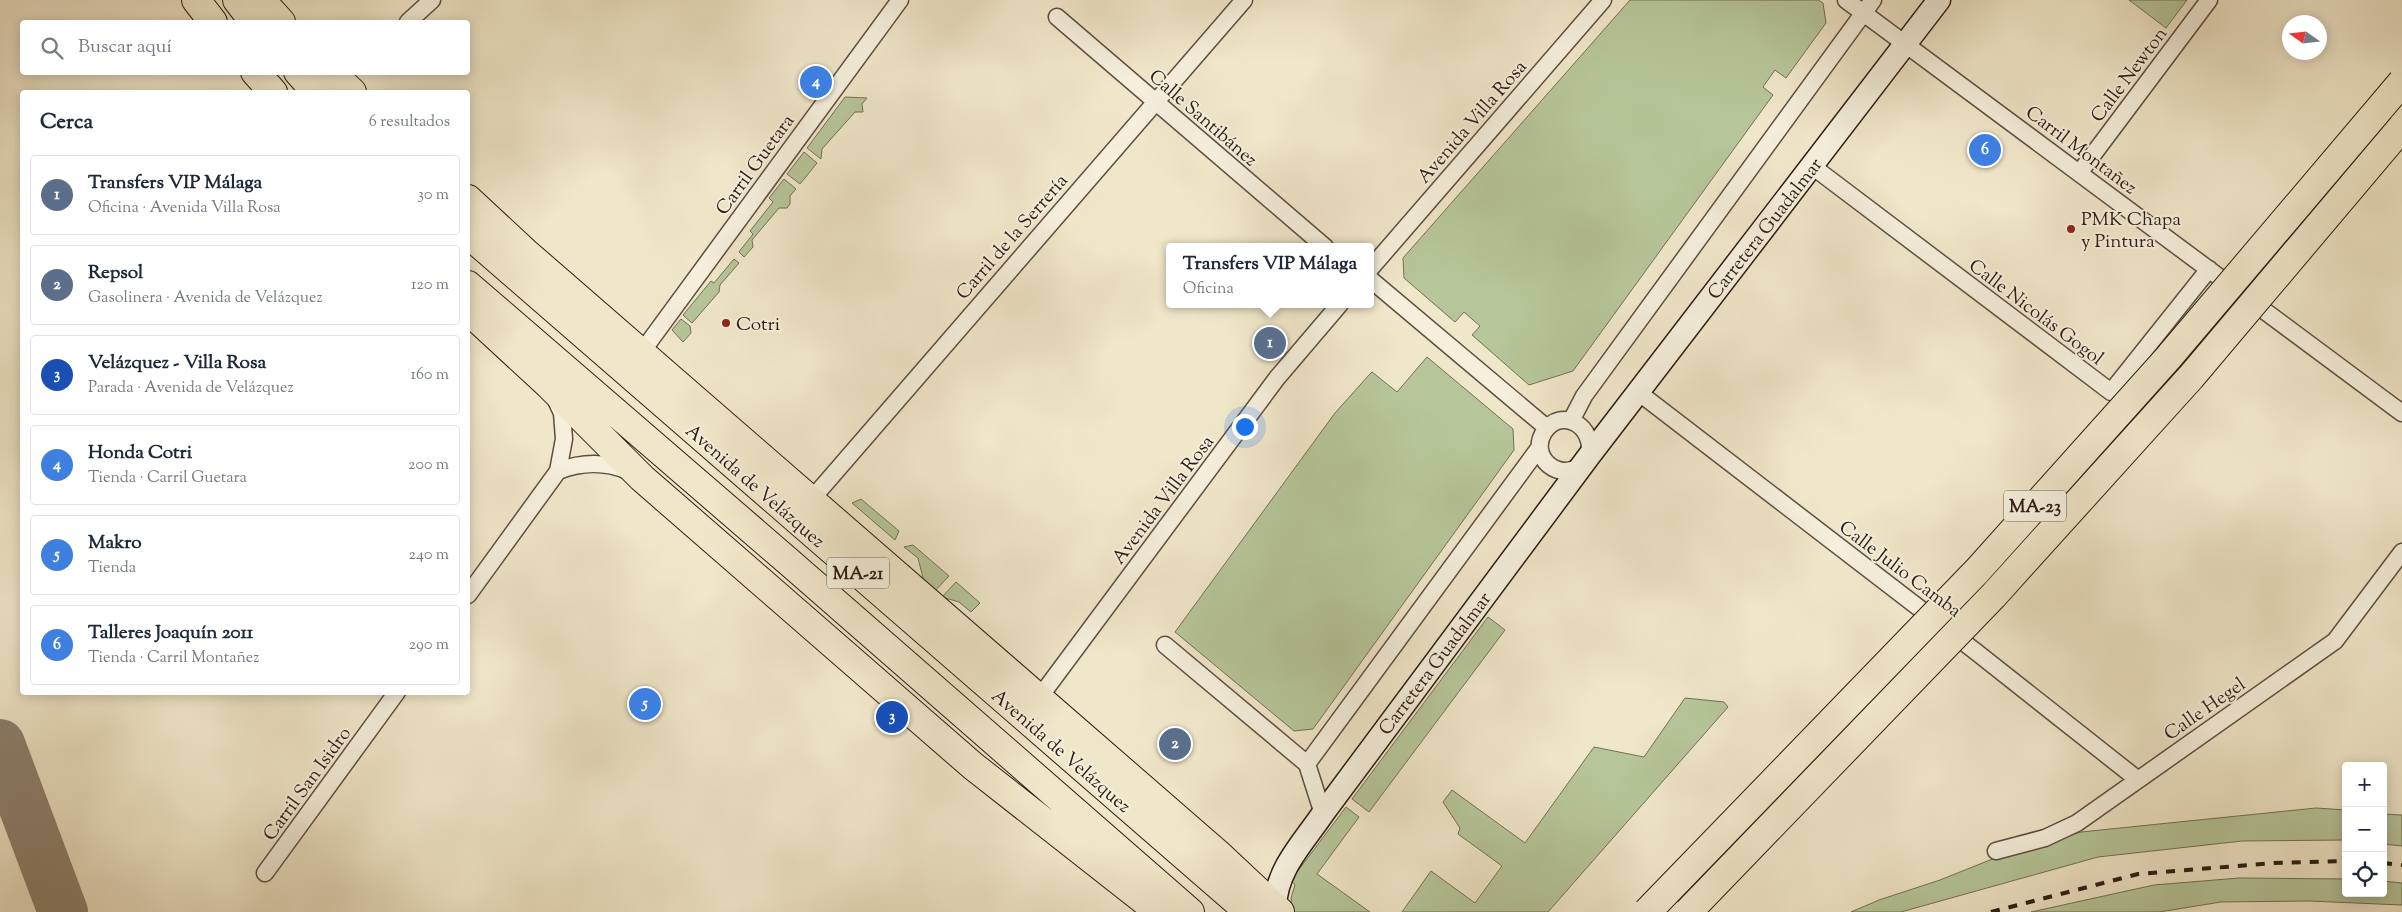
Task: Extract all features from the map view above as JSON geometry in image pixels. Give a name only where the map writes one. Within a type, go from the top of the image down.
[{"type":"highway","points":[[196,0],[211,20]]},
{"type":"highway","points":[[237,0],[252,20]]},
{"type":"highway","points":[[261,0],[279,20]]},
{"type":"highway","points":[[258,75],[271,90]]},
{"type":"highway","points":[[301,75],[314,90]]},
{"type":"highway","name":"MA-23","points":[[1646,912],[1977,571],[2168,358],[2402,82]]},
{"type":"highway","name":"MA-23","points":[[1688,912],[2001,587],[2191,377],[2402,127]]},
{"type":"highway","points":[[470,202],[1241,876],[1268,910]]},
{"type":"highway","name":"Avenida de Velázquez","points":[[470,236],[1268,910]]},
{"type":"highway","name":"Avenida de Velázquez","points":[[470,287],[1190,912]]},
{"type":"highway","points":[[470,311],[549,385],[642,478],[973,766],[1159,912]]},
{"type":"street","points":[[410,20],[432,0]]},
{"type":"street","name":"Carril Guetara","points":[[641,353],[900,0]]},
{"type":"street","name":"Carril de la Serrería","points":[[811,500],[1244,0]]},
{"type":"street","name":"Avenida Villa Rosa","points":[[1374,264],[1603,0]]},
{"type":"street","name":"Carril Montañez","points":[[1846,0],[1868,6],[1906,44],[2402,413]]},
{"type":"street","name":"Carretera Guadalmar","points":[[1268,910],[1287,865],[1323,814],[1586,459],[1939,0]]},
{"type":"street","name":"Calle Newton","points":[[2080,172],[2209,0]]},
{"type":"street","points":[[1571,421],[1584,396],[1806,94],[1868,6]]},
{"type":"street","name":"Calle Santibánez","points":[[1058,17],[1154,102],[1320,243]]},
{"type":"street","name":"Calle Nicolás Gogol","points":[[1812,166],[2112,392],[2209,269]]},
{"type":"street","points":[[1374,282],[1497,388],[1547,428]]},
{"type":"street","name":"Avenida Villa Rosa","points":[[1039,698],[1277,378],[1337,308]]},
{"type":"street","points":[[470,592],[558,470],[564,439],[562,413],[549,385]]},
{"type":"street","name":"Calle Julio Camba","points":[[1638,392],[1975,651],[2137,779]]},
{"type":"street","points":[[1307,764],[1539,448],[1540,440],[1547,428],[1562,420],[1571,421],[1583,428],[1588,434],[1590,449],[1586,459],[1572,471],[1556,470],[1545,462],[1539,448]]},
{"type":"street","points":[[558,470],[579,464],[612,464],[642,478]]},
{"type":"street","name":"Calle Hegel","points":[[1996,851],[2045,838],[2077,822],[2335,641],[2402,552]]},
{"type":"street","points":[[1165,644],[1307,764],[1323,814]]},
{"type":"street","name":"Carril San Isidro","points":[[265,873],[395,695]]},
{"type":"street","points":[[1241,876],[1253,876],[1272,872],[1287,865]]},
{"type":"green space","points":[[1630,0],[1818,0],[1823,3],[1826,23],[1786,78],[1775,70],[1763,87],[1773,95],[1573,371],[1529,385],[1472,335],[1480,326],[1464,312],[1455,322],[1404,278],[1403,258]]},
{"type":"green space","points":[[2129,0],[2187,0],[2166,28]]},
{"type":"green space","points":[[845,97],[867,98],[862,104],[863,112],[855,112],[822,149],[821,159],[807,148]]},
{"type":"green space","points":[[804,152],[817,163],[800,184],[787,174]]},
{"type":"green space","points":[[784,179],[796,189],[790,196],[790,204],[787,208],[779,208],[752,240],[753,247],[744,257],[739,252],[753,234],[750,231],[773,202],[769,198]]},
{"type":"green space","points":[[734,259],[739,263],[720,285],[719,292],[692,323],[683,315],[711,281],[714,283]]},
{"type":"green space","points":[[681,319],[690,326],[691,333],[683,342],[672,330]]},
{"type":"green space","points":[[1427,357],[1513,429],[1514,450],[1313,729],[1294,731],[1175,632],[1335,413],[1369,375],[1372,372],[1397,392]]},
{"type":"green space","points":[[861,499],[899,531],[895,540],[852,503]]},
{"type":"green space","points":[[913,545],[949,576],[932,594],[925,586],[918,558],[904,547]]},
{"type":"green space","points":[[956,582],[980,603],[971,612],[959,602],[942,597]]},
{"type":"green space","points":[[1488,617],[1505,630],[1369,812],[1352,799]]},
{"type":"green space","points":[[1685,698],[1724,702],[1728,707],[1548,912],[1402,912],[1431,871],[1475,903],[1502,866],[1458,834],[1460,828],[1443,802],[1452,790],[1525,843],[1594,747],[1644,757]]},
{"type":"green space","points":[[1346,807],[1359,817],[1317,874],[1370,912],[1295,912],[1292,910],[1291,898],[1295,885],[1291,880]]},
{"type":"green space","points":[[2316,808],[2342,810],[2342,840],[2242,841],[2098,857],[1901,912],[1851,912],[1990,860],[2081,832]]},
{"type":"green space","points":[[2387,814],[2402,815],[2402,846],[2387,844]]},
{"type":"green space","points":[[2239,878],[2342,879],[2342,897],[2387,897],[2387,881],[2402,883],[2402,905],[2309,901],[2221,902],[2159,912],[2031,912],[2154,885]]},
{"type":"taxiway","points":[[0,744],[63,912]]},
{"type":"railway","points":[[1991,912],[2138,874],[2274,863],[2342,861]]},
{"type":"railway","points":[[2387,863],[2402,865]]},
{"type":"place","name":"Honda Cotri","points":[[816,82]]},
{"type":"place","name":"Talleres Joaquín 2011","points":[[1985,150]]},
{"type":"place","name":"PMK Chapa y Pintura","points":[[2071,229]]},
{"type":"place","name":"Cotri","points":[[726,323]]},
{"type":"place","name":"Transfers VIP Málaga","points":[[1270,343]]},
{"type":"place","name":"Makro","points":[[645,704]]},
{"type":"place","name":"Velázquez - Villa Rosa","points":[[892,717]]},
{"type":"place","name":"Repsol","points":[[1175,744]]}]
